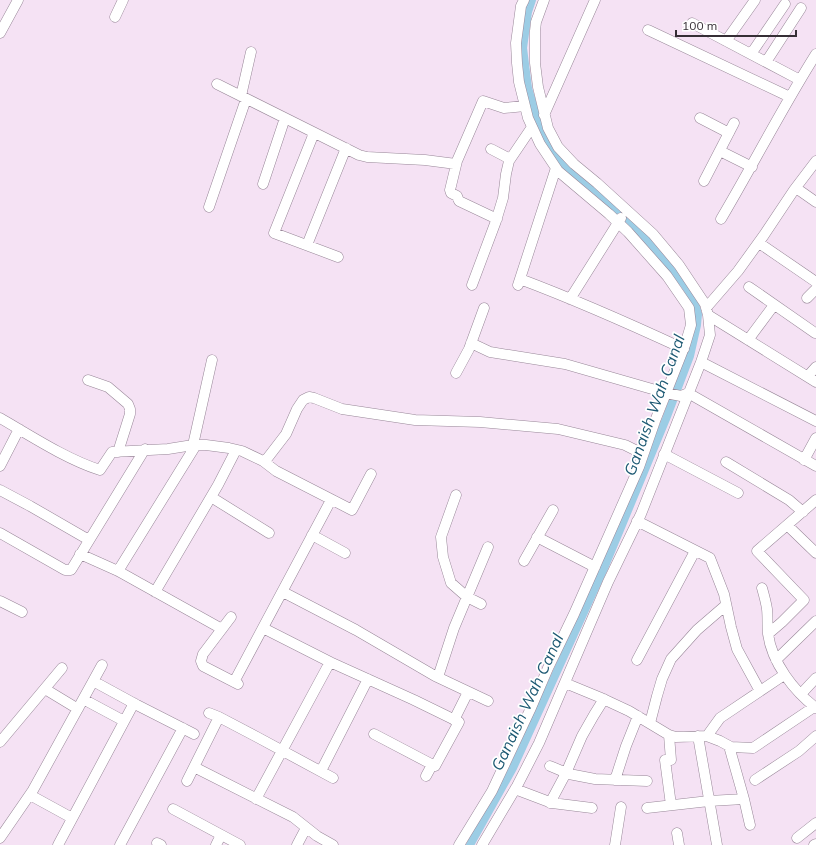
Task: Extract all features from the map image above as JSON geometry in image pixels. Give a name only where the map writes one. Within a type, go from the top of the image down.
[{"type":"street","points":[[0,33],[18,0]]},
{"type":"street","points":[[115,17],[123,0]]},
{"type":"street","points":[[459,845],[495,784],[595,567],[639,467],[655,421],[668,393],[691,325],[689,308],[668,276],[651,256],[623,216],[597,183],[574,164],[558,147],[548,128],[521,6],[524,0]]},
{"type":"street","points":[[482,845],[515,789],[539,743],[608,582],[637,521],[664,454],[684,395],[701,362],[710,335],[705,304],[679,265],[653,234],[623,216],[609,214],[556,168],[540,144],[532,127],[519,82],[516,63],[516,43],[526,29],[536,22],[544,0]]},
{"type":"street","points":[[544,115],[595,0]]},
{"type":"street","points":[[726,41],[755,0]]},
{"type":"street","points":[[751,54],[783,2],[800,11],[766,62]]},
{"type":"street","points":[[692,23],[800,80]]},
{"type":"street","points":[[648,30],[790,97]]},
{"type":"street","points":[[209,208],[243,97],[251,52]]},
{"type":"street","points":[[721,220],[790,97],[816,54]]},
{"type":"street","points":[[217,84],[367,158],[425,160],[456,164]]},
{"type":"street","points":[[497,219],[459,201],[457,196],[452,193],[450,190],[456,164],[482,101],[504,108],[525,106]]},
{"type":"street","points":[[263,184],[285,118]]},
{"type":"street","points":[[700,118],[729,133]]},
{"type":"street","points":[[704,181],[734,123]]},
{"type":"street","points":[[472,285],[497,219],[503,198],[506,174],[510,159],[532,127]]},
{"type":"street","points":[[314,133],[274,233],[338,257]]},
{"type":"street","points":[[307,246],[346,148]]},
{"type":"street","points":[[491,149],[510,159]]},
{"type":"street","points":[[720,151],[752,167]]},
{"type":"street","points":[[707,312],[816,161]]},
{"type":"street","points":[[556,168],[519,282],[570,299],[626,322],[684,349]]},
{"type":"street","points":[[796,188],[816,202]]},
{"type":"street","points":[[570,299],[623,216]]},
{"type":"street","points":[[759,242],[816,282]]},
{"type":"street","points":[[749,287],[815,333]]},
{"type":"street","points":[[807,298],[816,289]]},
{"type":"street","points":[[748,340],[774,305]]},
{"type":"street","points":[[456,373],[471,344],[484,308]]},
{"type":"street","points":[[707,312],[748,340],[812,379],[816,367]]},
{"type":"street","points":[[471,344],[490,352],[565,364],[668,393],[684,395],[816,466]]},
{"type":"street","points":[[118,571],[186,464],[195,445],[212,360]]},
{"type":"street","points":[[701,362],[816,422]]},
{"type":"street","points":[[88,380],[108,387],[128,404],[130,414],[118,452]]},
{"type":"street","points":[[263,461],[266,460],[286,434],[297,409],[303,400],[309,397],[342,409],[416,420],[480,422],[558,429],[625,445],[637,451],[644,450]]},
{"type":"street","points":[[0,418],[59,451],[100,470],[112,452],[145,449],[168,449],[195,445],[206,445],[242,451],[352,510],[372,474]]},
{"type":"street","points":[[0,466],[19,429]]},
{"type":"street","points":[[804,460],[816,438]]},
{"type":"street","points":[[0,533],[65,570],[71,570],[145,449]]},
{"type":"street","points":[[155,592],[211,497],[236,450]]},
{"type":"street","points":[[664,454],[738,493]]},
{"type":"street","points":[[726,462],[789,500],[803,512]]},
{"type":"street","points":[[0,490],[89,540]]},
{"type":"street","points":[[456,495],[442,537],[443,557],[451,583],[467,597],[481,604]]},
{"type":"street","points":[[211,497],[269,533]]},
{"type":"street","points":[[231,617],[203,654],[201,661],[204,666],[236,683],[263,628],[331,500]]},
{"type":"street","points":[[768,634],[804,600],[757,551],[816,500]]},
{"type":"street","points":[[524,561],[553,510]]},
{"type":"street","points":[[637,521],[710,558],[724,594],[737,649],[760,691]]},
{"type":"street","points":[[787,525],[816,553]]},
{"type":"street","points":[[312,535],[345,553]]},
{"type":"street","points":[[537,538],[595,567]]},
{"type":"street","points":[[438,677],[454,628],[488,547]]},
{"type":"street","points":[[637,660],[695,551]]},
{"type":"street","points":[[80,554],[118,571],[222,629]]},
{"type":"street","points":[[564,683],[604,699],[638,716],[669,736],[702,736],[720,741],[731,747],[753,748],[815,708],[784,675],[772,651],[768,634],[767,609],[762,588]]},
{"type":"street","points":[[282,592],[356,630],[438,677],[488,701]]},
{"type":"street","points":[[0,601],[22,612]]},
{"type":"street","points":[[650,723],[656,696],[662,678],[671,659],[697,630],[726,605]]},
{"type":"street","points":[[776,660],[816,621]]},
{"type":"street","points":[[263,628],[330,662],[459,722],[435,766],[432,765],[426,776]]},
{"type":"street","points":[[256,799],[330,662]]},
{"type":"street","points":[[0,838],[30,795],[102,665]]},
{"type":"street","points":[[0,742],[62,668]]},
{"type":"street","points":[[702,736],[720,718],[784,675]]},
{"type":"street","points":[[801,694],[816,678]]},
{"type":"street","points":[[321,772],[368,679]]},
{"type":"street","points":[[93,682],[194,734]]},
{"type":"street","points":[[45,689],[78,709]]},
{"type":"street","points":[[454,720],[468,692]]},
{"type":"street","points":[[83,699],[124,721]]},
{"type":"street","points":[[550,803],[566,773],[582,736],[604,699]]},
{"type":"street","points":[[58,845],[134,703]]},
{"type":"street","points":[[209,712],[333,778]]},
{"type":"street","points":[[615,780],[638,716]]},
{"type":"street","points":[[187,781],[219,717]]},
{"type":"street","points":[[120,845],[183,728]]},
{"type":"street","points":[[374,734],[432,765]]},
{"type":"street","points":[[669,736],[671,760],[665,760],[671,805]]},
{"type":"street","points":[[702,736],[717,845]]},
{"type":"street","points":[[755,780],[799,751],[816,736]]},
{"type":"street","points":[[729,746],[750,825]]},
{"type":"street","points":[[550,766],[566,773],[595,779],[647,781]]},
{"type":"street","points":[[194,767],[293,817],[317,836],[333,845]]},
{"type":"street","points":[[515,789],[550,803],[592,808]]},
{"type":"street","points":[[30,795],[72,818]]},
{"type":"street","points":[[647,808],[710,801],[744,800]]},
{"type":"street","points":[[615,845],[621,807]]},
{"type":"street","points":[[173,809],[240,845]]},
{"type":"street","points":[[297,845],[306,828]]},
{"type":"street","points":[[797,838],[814,828]]},
{"type":"street","points":[[677,834],[679,845]]},
{"type":"street","points":[[216,845],[221,835]]},
{"type":"waterway","name":"Ganaish Wah Canal","points":[[470,845],[513,768],[605,566],[666,419],[690,356],[698,314],[694,300],[684,284],[630,221],[565,166],[557,156],[539,125],[528,88],[523,48],[528,12],[532,0]]}]
